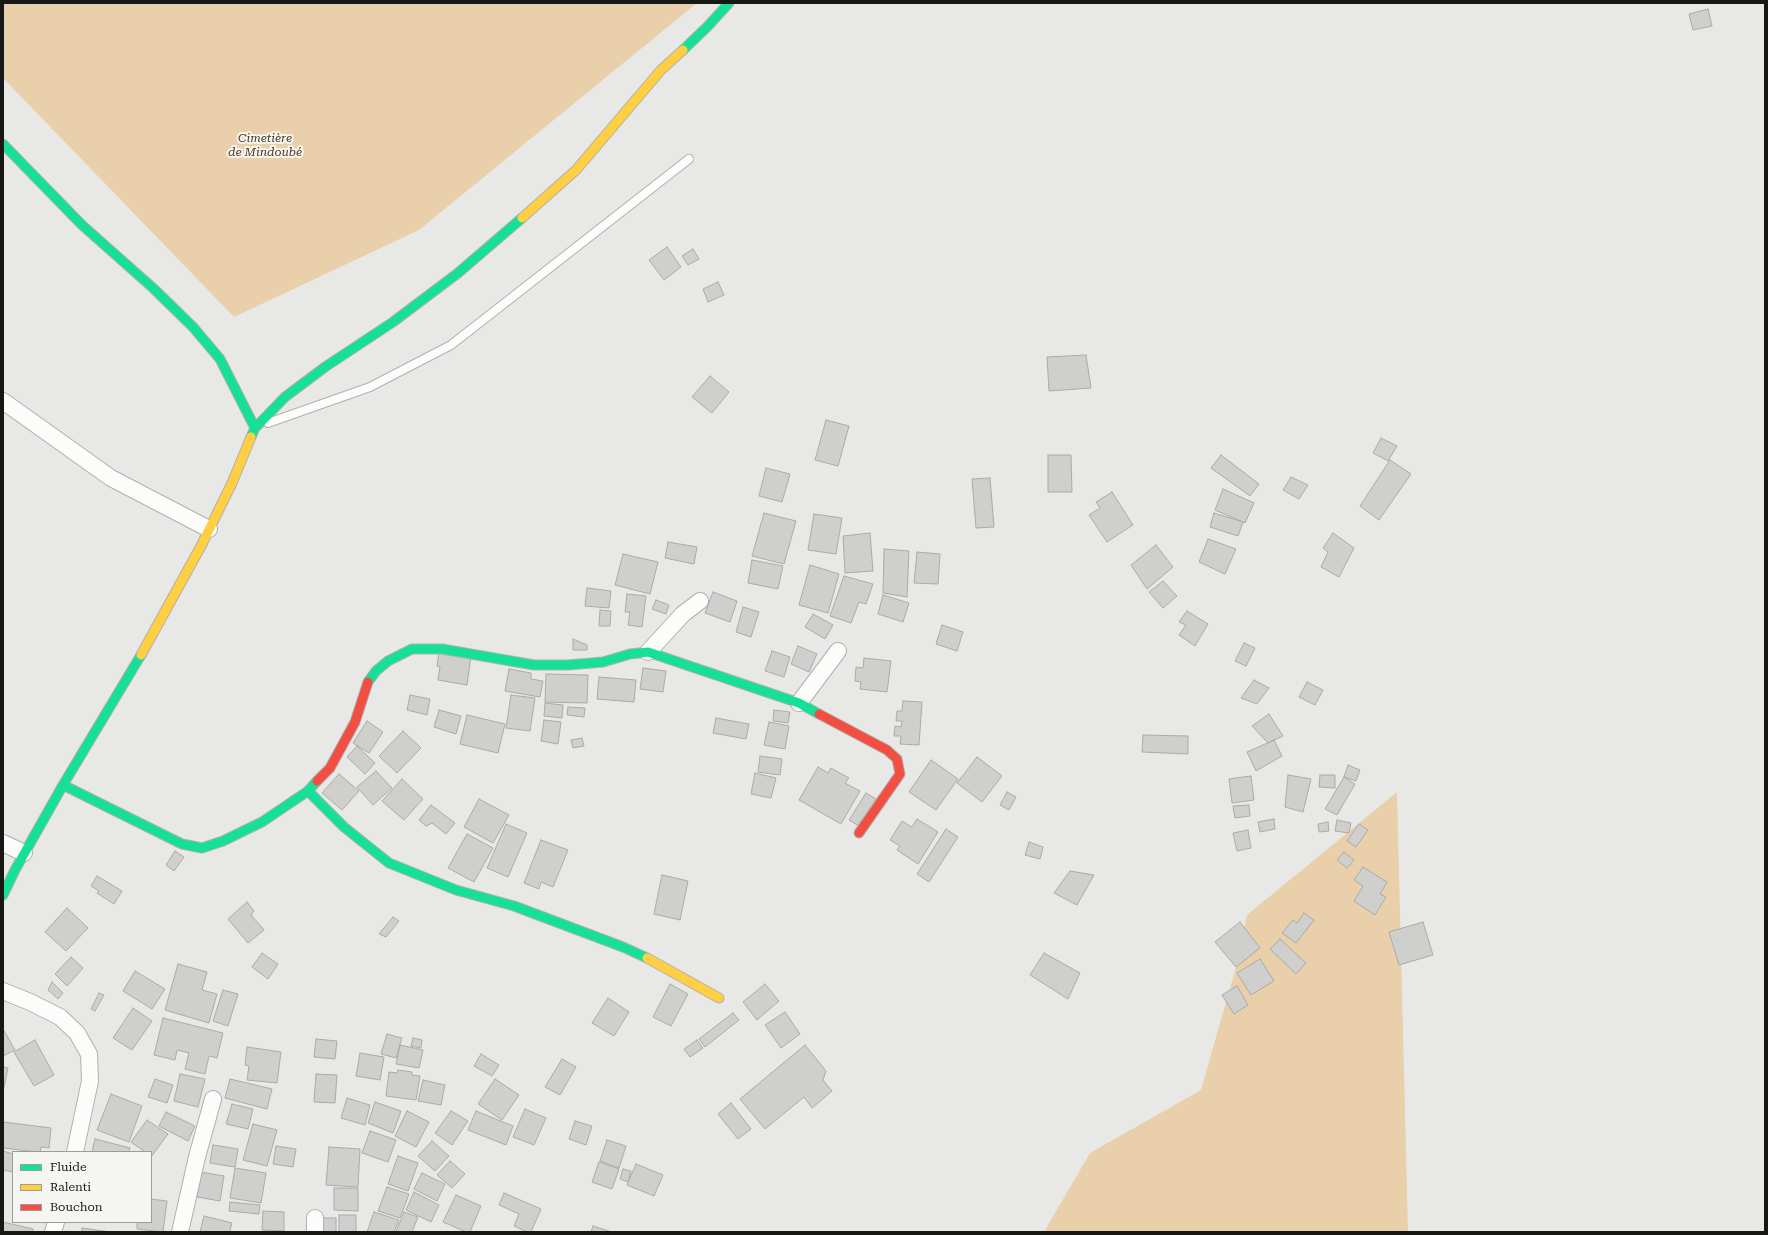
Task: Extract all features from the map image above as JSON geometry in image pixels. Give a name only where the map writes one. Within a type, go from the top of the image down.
[{"type":"street","points":[[3,895],[63,785],[127,680],[209,529],[232,483],[255,428],[285,397],[324,367],[393,322],[458,273],[576,170],[661,70],[708,26],[729,3]]},
{"type":"street","points":[[3,144],[82,224],[153,288],[193,327],[220,359],[255,428]]},
{"type":"street","points":[[3,401],[111,478],[209,529]]},
{"type":"street","points":[[648,652],[683,614],[700,601]]},
{"type":"street","points":[[63,785],[182,844],[202,848],[223,841],[262,822],[308,791],[330,768],[355,722],[367,683],[376,671],[388,661],[412,649],[442,649],[534,666],[603,662],[630,654],[648,652],[799,703],[887,750],[896,759],[900,774],[859,833]]},
{"type":"street","points":[[799,703],[838,651]]},
{"type":"street","points":[[308,791],[344,827],[389,863],[449,887],[514,906],[623,948],[659,964],[719,998]]},
{"type":"street","points":[[3,843],[24,854]]},
{"type":"street","points":[[3,991],[60,1017],[77,1033],[89,1054],[90,1081],[75,1151]]},
{"type":"street","points":[[180,1232],[197,1157],[213,1100]]},
{"type":"lane","points":[[255,428],[370,387],[452,345],[689,159]]},
{"type":"green space","name":"Cimetière de Mindoubé","points":[[3,3],[697,3],[419,230],[234,317],[3,78]]},
{"type":"green space","points":[[1397,792],[1408,1232],[1044,1232],[1090,1153],[1201,1090],[1236,967],[1247,915]]},
{"type":"building","points":[[1708,9],[1712,26],[1693,30],[1689,14]]},
{"type":"building","points":[[667,247],[681,267],[664,280],[649,260]]},
{"type":"building","points":[[693,249],[699,259],[688,265],[682,256]]},
{"type":"building","points":[[718,282],[724,295],[708,302],[703,289]]},
{"type":"building","points":[[1086,355],[1091,388],[1049,391],[1047,357]]},
{"type":"building","points":[[710,376],[729,392],[712,413],[692,397]]},
{"type":"building","points":[[826,420],[849,426],[838,466],[815,460]]},
{"type":"building","points":[[1381,438],[1397,446],[1388,461],[1373,453]]},
{"type":"building","points":[[1048,455],[1071,455],[1072,492],[1048,492]]},
{"type":"building","points":[[1221,455],[1259,484],[1250,496],[1211,468]]},
{"type":"building","points":[[1390,460],[1411,474],[1379,520],[1360,506]]},
{"type":"building","points":[[766,468],[790,474],[782,502],[759,496]]},
{"type":"building","points":[[1291,477],[1308,485],[1299,499],[1283,490]]},
{"type":"building","points":[[990,478],[994,527],[976,528],[972,479]]},
{"type":"building","points":[[1223,489],[1254,503],[1245,523],[1215,510]]},
{"type":"building","points":[[1112,492],[1133,525],[1107,542],[1089,515],[1100,508],[1096,502]]},
{"type":"building","points":[[764,513],[796,521],[784,564],[752,556]]},
{"type":"building","points":[[1214,513],[1243,522],[1238,536],[1210,527]]},
{"type":"building","points":[[814,514],[842,518],[836,554],[808,550]]},
{"type":"building","points":[[870,533],[873,571],[845,573],[843,536]]},
{"type":"building","points":[[1333,533],[1354,548],[1339,577],[1321,567],[1328,552],[1323,548]]},
{"type":"building","points":[[1208,539],[1236,549],[1225,574],[1199,562]]},
{"type":"building","points":[[668,542],[697,547],[694,564],[665,558]]},
{"type":"building","points":[[1156,545],[1173,567],[1147,589],[1131,565]]},
{"type":"building","points":[[884,549],[909,551],[907,597],[883,593]]},
{"type":"building","points":[[917,552],[940,554],[938,584],[914,583]]},
{"type":"building","points":[[623,554],[658,562],[650,594],[615,585]]},
{"type":"building","points":[[752,560],[783,566],[778,589],[748,583]]},
{"type":"building","points":[[810,565],[839,574],[828,613],[799,605]]},
{"type":"building","points":[[844,576],[873,584],[866,604],[859,602],[851,623],[830,616]]},
{"type":"building","points":[[1163,581],[1177,596],[1163,608],[1149,592]]},
{"type":"building","points":[[587,588],[611,591],[609,608],[585,606]]},
{"type":"building","points":[[713,592],[737,601],[730,622],[705,613]]},
{"type":"building","points":[[627,594],[646,596],[642,627],[628,625],[630,612],[625,612]]},
{"type":"building","points":[[883,595],[909,603],[903,622],[878,614]]},
{"type":"building","points":[[656,600],[669,605],[666,614],[652,609]]},
{"type":"building","points":[[743,607],[759,612],[751,637],[736,632]]},
{"type":"building","points":[[600,610],[611,611],[610,626],[599,626]]},
{"type":"building","points":[[1187,611],[1208,624],[1195,646],[1179,635],[1186,625],[1179,622]]},
{"type":"building","points":[[813,614],[833,625],[825,639],[805,627]]},
{"type":"building","points":[[942,625],[963,632],[957,651],[936,644]]},
{"type":"building","points":[[573,639],[587,645],[587,650],[573,650]]},
{"type":"building","points":[[1244,643],[1255,648],[1246,666],[1235,661]]},
{"type":"building","points":[[798,646],[817,654],[809,672],[791,664]]},
{"type":"building","points":[[772,651],[790,657],[784,677],[765,671]]},
{"type":"building","points":[[439,652],[471,656],[467,685],[438,680],[440,667],[437,666]]},
{"type":"building","points":[[864,658],[891,661],[887,692],[860,689],[861,682],[855,681],[856,667],[863,668]]},
{"type":"building","points":[[643,668],[666,671],[663,692],[640,689]]},
{"type":"building","points":[[509,669],[531,673],[531,679],[543,681],[540,697],[505,691]]},
{"type":"building","points":[[546,674],[588,675],[587,703],[545,702]]},
{"type":"building","points":[[599,677],[636,680],[634,702],[597,699]]},
{"type":"building","points":[[1254,680],[1269,688],[1257,704],[1241,698]]},
{"type":"building","points":[[1307,682],[1323,690],[1315,705],[1299,697]]},
{"type":"building","points":[[410,695],[430,699],[427,715],[407,710]]},
{"type":"building","points":[[511,695],[535,698],[530,731],[506,728]]},
{"type":"building","points":[[903,701],[922,702],[919,745],[900,744],[901,736],[894,736],[895,726],[901,727],[902,721],[896,721],[897,711],[902,711]]},
{"type":"building","points":[[545,703],[563,705],[562,718],[544,716]]},
{"type":"building","points":[[568,707],[585,708],[584,717],[567,715]]},
{"type":"building","points":[[439,710],[461,716],[456,734],[434,727]]},
{"type":"building","points":[[774,710],[790,712],[788,723],[773,721]]},
{"type":"building","points":[[1269,714],[1283,736],[1268,743],[1252,726]]},
{"type":"building","points":[[467,715],[505,724],[498,753],[460,744]]},
{"type":"building","points":[[716,718],[749,724],[746,739],[713,733]]},
{"type":"building","points":[[544,720],[561,722],[558,744],[541,741]]},
{"type":"building","points":[[367,721],[383,732],[369,753],[353,743]]},
{"type":"building","points":[[769,722],[789,726],[785,749],[764,745]]},
{"type":"building","points":[[403,731],[421,748],[397,773],[379,756]]},
{"type":"building","points":[[1143,735],[1188,736],[1188,754],[1142,752]]},
{"type":"building","points":[[582,738],[584,746],[573,748],[571,740]]},
{"type":"building","points":[[1274,740],[1282,756],[1256,771],[1247,752]]},
{"type":"building","points":[[357,746],[375,763],[365,774],[347,757]]},
{"type":"building","points":[[760,756],[782,759],[780,775],[758,772]]},
{"type":"building","points":[[977,757],[1002,776],[982,802],[957,783]]},
{"type":"building","points":[[931,760],[958,779],[936,810],[909,792]]},
{"type":"building","points":[[1348,765],[1360,770],[1356,781],[1344,777]]},
{"type":"building","points":[[818,767],[828,773],[831,768],[849,778],[845,783],[860,791],[841,824],[799,800]]},
{"type":"building","points":[[376,771],[392,788],[373,805],[357,787]]},
{"type":"building","points":[[755,773],[776,778],[771,798],[751,794]]},
{"type":"building","points":[[339,774],[359,791],[342,810],[322,793]]},
{"type":"building","points":[[1288,775],[1311,779],[1303,812],[1285,807]]},
{"type":"building","points":[[1320,775],[1335,775],[1335,788],[1319,787]]},
{"type":"building","points":[[1251,776],[1254,800],[1232,803],[1229,779]]},
{"type":"building","points":[[1344,777],[1355,784],[1337,815],[1325,809]]},
{"type":"building","points":[[402,779],[423,799],[404,820],[382,801]]},
{"type":"building","points":[[1007,792],[1016,797],[1009,810],[1000,805]]},
{"type":"building","points":[[866,793],[876,799],[859,826],[849,820]]},
{"type":"building","points":[[479,799],[509,815],[493,843],[464,827]]},
{"type":"building","points":[[431,805],[455,823],[446,834],[432,823],[426,826],[419,820]]},
{"type":"building","points":[[1249,805],[1250,816],[1235,818],[1233,806]]},
{"type":"building","points":[[917,819],[938,832],[918,864],[897,850],[900,846],[890,840],[902,821],[912,827]]},
{"type":"building","points":[[1274,819],[1275,829],[1260,832],[1258,822]]},
{"type":"building","points":[[1337,820],[1351,823],[1349,833],[1335,831]]},
{"type":"building","points":[[1328,822],[1329,831],[1319,832],[1318,824]]},
{"type":"building","points":[[506,824],[527,833],[508,877],[487,868]]},
{"type":"building","points":[[1359,824],[1368,830],[1356,847],[1347,841]]},
{"type":"building","points":[[946,829],[958,837],[929,882],[917,874]]},
{"type":"building","points":[[1248,830],[1251,848],[1237,851],[1233,833]]},
{"type":"building","points":[[467,834],[493,848],[474,882],[448,868]]},
{"type":"building","points":[[541,840],[568,850],[553,887],[541,882],[539,889],[524,883]]},
{"type":"building","points":[[1029,842],[1043,847],[1040,859],[1025,855]]},
{"type":"building","points":[[175,851],[184,857],[174,871],[166,865]]},
{"type":"building","points":[[1344,852],[1354,860],[1347,868],[1337,860]]},
{"type":"building","points":[[1363,867],[1387,882],[1380,894],[1386,897],[1375,915],[1354,901],[1363,886],[1354,880]]},
{"type":"building","points":[[1070,871],[1094,875],[1077,905],[1054,893]]},
{"type":"building","points":[[662,875],[688,881],[680,920],[654,914]]},
{"type":"building","points":[[97,876],[122,891],[114,904],[97,893],[99,891],[91,886]]},
{"type":"building","points":[[247,902],[254,911],[251,915],[264,930],[248,943],[228,919]]},
{"type":"building","points":[[67,908],[88,928],[66,951],[45,932]]},
{"type":"building","points":[[1304,913],[1314,920],[1296,943],[1282,933],[1293,920],[1297,923]]},
{"type":"building","points":[[393,917],[399,921],[386,937],[379,934]]},
{"type":"building","points":[[1240,922],[1260,948],[1236,967],[1215,942]]},
{"type":"building","points":[[1423,922],[1433,955],[1399,965],[1389,932]]},
{"type":"building","points":[[1280,939],[1306,963],[1296,974],[1270,949]]},
{"type":"building","points":[[262,953],[278,964],[268,979],[252,967]]},
{"type":"building","points":[[1044,953],[1080,973],[1068,999],[1030,975]]},
{"type":"building","points":[[71,957],[83,968],[67,986],[55,974]]},
{"type":"building","points":[[1260,959],[1274,981],[1251,995],[1237,973]]},
{"type":"building","points":[[178,964],[207,972],[202,990],[217,994],[209,1023],[165,1010]]},
{"type":"building","points":[[135,971],[165,989],[152,1009],[123,991]]},
{"type":"building","points":[[52,982],[63,993],[58,999],[48,990]]},
{"type":"building","points":[[670,984],[688,994],[671,1026],[653,1017]]},
{"type":"building","points":[[765,984],[779,1001],[757,1020],[743,1002]]},
{"type":"building","points":[[1237,986],[1248,1005],[1234,1014],[1222,995]]},
{"type":"building","points":[[223,990],[238,994],[228,1026],[213,1021]]},
{"type":"building","points":[[99,993],[104,995],[95,1011],[91,1009]]},
{"type":"building","points":[[608,998],[629,1012],[614,1036],[592,1023]]},
{"type":"building","points":[[133,1008],[152,1021],[132,1050],[113,1038]]},
{"type":"building","points":[[785,1012],[800,1034],[781,1048],[765,1025]]},
{"type":"building","points":[[733,1013],[739,1020],[705,1047],[699,1039]]},
{"type":"building","points":[[163,1018],[223,1033],[217,1058],[209,1056],[205,1074],[185,1069],[189,1053],[177,1050],[175,1060],[154,1055]]},
{"type":"building","points":[[3,1029],[15,1050],[3,1056]]},
{"type":"building","points":[[387,1034],[402,1038],[396,1058],[381,1054]]},
{"type":"building","points":[[413,1038],[422,1040],[421,1048],[411,1046]]},
{"type":"building","points":[[316,1039],[337,1041],[335,1059],[314,1057]]},
{"type":"building","points":[[35,1040],[54,1075],[34,1086],[14,1052]]},
{"type":"building","points":[[697,1040],[703,1048],[690,1057],[684,1049]]},
{"type":"building","points":[[400,1045],[423,1050],[419,1068],[396,1064]]},
{"type":"building","points":[[805,1045],[826,1071],[823,1080],[832,1091],[812,1108],[804,1097],[765,1129],[740,1099]]},
{"type":"building","points":[[247,1047],[281,1052],[277,1083],[247,1080],[249,1066],[245,1065]]},
{"type":"building","points":[[360,1053],[384,1057],[380,1080],[356,1076]]},
{"type":"building","points":[[481,1054],[499,1065],[492,1076],[474,1066]]},
{"type":"building","points":[[562,1059],[576,1067],[560,1095],[545,1087]]},
{"type":"building","points":[[3,1067],[8,1068],[3,1092]]},
{"type":"building","points":[[398,1070],[412,1072],[412,1075],[420,1076],[416,1100],[386,1096],[389,1072],[397,1073]]},
{"type":"building","points":[[180,1074],[205,1079],[198,1107],[174,1101]]},
{"type":"building","points":[[316,1074],[337,1075],[335,1103],[314,1102]]},
{"type":"building","points":[[155,1079],[173,1085],[167,1103],[148,1097]]},
{"type":"building","points":[[230,1079],[272,1089],[267,1109],[225,1098]]},
{"type":"building","points":[[495,1079],[519,1095],[502,1120],[478,1104]]},
{"type":"building","points":[[423,1080],[445,1085],[441,1105],[418,1101]]},
{"type":"building","points":[[111,1094],[142,1106],[129,1142],[97,1130]]},
{"type":"building","points":[[347,1098],[370,1105],[365,1125],[341,1118]]},
{"type":"building","points":[[375,1102],[401,1111],[393,1133],[368,1123]]},
{"type":"building","points":[[731,1103],[751,1129],[738,1139],[718,1114]]},
{"type":"building","points":[[232,1104],[253,1109],[248,1129],[226,1124]]},
{"type":"building","points":[[525,1109],[546,1118],[534,1145],[513,1137]]},
{"type":"building","points":[[407,1111],[429,1122],[416,1147],[395,1136]]},
{"type":"building","points":[[451,1111],[468,1121],[452,1145],[435,1133]]},
{"type":"building","points":[[476,1111],[513,1126],[506,1145],[468,1130]]},
{"type":"building","points":[[166,1112],[195,1126],[188,1141],[159,1126]]},
{"type":"building","points":[[147,1120],[168,1134],[152,1156],[152,1151],[144,1151],[131,1142]]},
{"type":"building","points":[[575,1121],[592,1126],[586,1145],[569,1139]]},
{"type":"building","points":[[3,1122],[51,1128],[49,1148],[41,1147],[40,1151],[28,1151],[3,1148]]},
{"type":"building","points":[[253,1124],[277,1130],[267,1166],[243,1160]]},
{"type":"building","points":[[370,1131],[396,1140],[388,1162],[362,1153]]},
{"type":"building","points":[[95,1139],[130,1148],[129,1151],[92,1151]]},
{"type":"building","points":[[607,1140],[626,1146],[619,1168],[600,1161]]},
{"type":"building","points":[[432,1141],[449,1156],[435,1171],[418,1156]]},
{"type":"building","points":[[213,1145],[238,1149],[235,1167],[210,1163]]},
{"type":"building","points":[[276,1146],[296,1149],[293,1167],[273,1164]]},
{"type":"building","points":[[329,1147],[360,1149],[358,1187],[326,1185]]},
{"type":"building","points":[[3,1151],[12,1154],[12,1172],[3,1170]]},
{"type":"building","points":[[398,1156],[418,1163],[408,1191],[388,1184]]},
{"type":"building","points":[[450,1161],[465,1174],[452,1188],[437,1175]]},
{"type":"building","points":[[599,1162],[619,1169],[612,1189],[592,1182]]},
{"type":"building","points":[[636,1164],[663,1175],[654,1196],[627,1185]]},
{"type":"building","points":[[235,1168],[266,1173],[261,1203],[230,1198]]},
{"type":"building","points":[[623,1169],[631,1171],[628,1182],[620,1179]]},
{"type":"building","points":[[201,1172],[224,1176],[220,1201],[197,1197]]},
{"type":"building","points":[[422,1173],[445,1184],[437,1201],[414,1189]]},
{"type":"building","points":[[387,1187],[409,1194],[400,1218],[378,1211]]},
{"type":"building","points":[[334,1188],[358,1188],[358,1211],[334,1210]]},
{"type":"building","points":[[414,1192],[439,1205],[431,1222],[406,1210]]},
{"type":"building","points":[[504,1193],[541,1209],[531,1232],[527,1232],[514,1226],[519,1214],[499,1205]]},
{"type":"building","points":[[456,1195],[481,1206],[470,1232],[466,1232],[443,1222]]},
{"type":"building","points":[[152,1199],[167,1201],[163,1232],[137,1229],[137,1223],[152,1223]]},
{"type":"building","points":[[230,1202],[260,1205],[259,1214],[229,1211]]},
{"type":"building","points":[[263,1211],[284,1212],[284,1231],[262,1230]]},
{"type":"building","points":[[374,1212],[399,1220],[394,1232],[367,1232]]},
{"type":"building","points":[[404,1212],[418,1217],[412,1232],[396,1232]]},
{"type":"building","points":[[339,1215],[356,1215],[356,1232],[339,1232]]},
{"type":"building","points":[[204,1216],[232,1223],[230,1230],[232,1232],[200,1232]]},
{"type":"building","points":[[318,1218],[336,1218],[336,1232],[318,1232]]},
{"type":"building","points":[[3,1222],[33,1229],[33,1232],[3,1232]]},
{"type":"building","points":[[593,1226],[612,1232],[591,1232]]},
{"type":"building","points":[[82,1228],[111,1232],[82,1232]]},
{"type":"traffic: fast","points":[[683,50],[729,3]]},
{"type":"traffic: fast","points":[[3,144],[82,225],[153,288],[193,327],[220,359],[255,428]]},
{"type":"traffic: fast","points":[[251,437],[255,428],[285,397],[325,367],[393,322],[458,273],[522,218]]},
{"type":"traffic: fast","points":[[368,682],[376,671],[388,661],[412,649],[442,649],[534,665],[568,665],[603,662],[630,654],[648,652],[799,703],[819,714]]},
{"type":"traffic: fast","points":[[3,895],[15,870],[63,785],[141,655]]},
{"type":"traffic: fast","points":[[63,785],[182,844],[202,848],[223,841],[262,822],[308,791],[317,781]]},
{"type":"traffic: fast","points":[[308,791],[344,827],[389,863],[456,890],[514,906],[623,947],[647,958]]},
{"type":"traffic: slow","points":[[522,218],[576,170],[661,70],[683,50]]},
{"type":"traffic: slow","points":[[141,655],[201,546],[232,483],[251,437]]},
{"type":"traffic: slow","points":[[647,958],[719,998]]},
{"type":"traffic: jam","points":[[317,781],[330,768],[355,722],[368,682]]},
{"type":"traffic: jam","points":[[819,714],[887,750],[897,759],[900,774],[859,833]]}]
